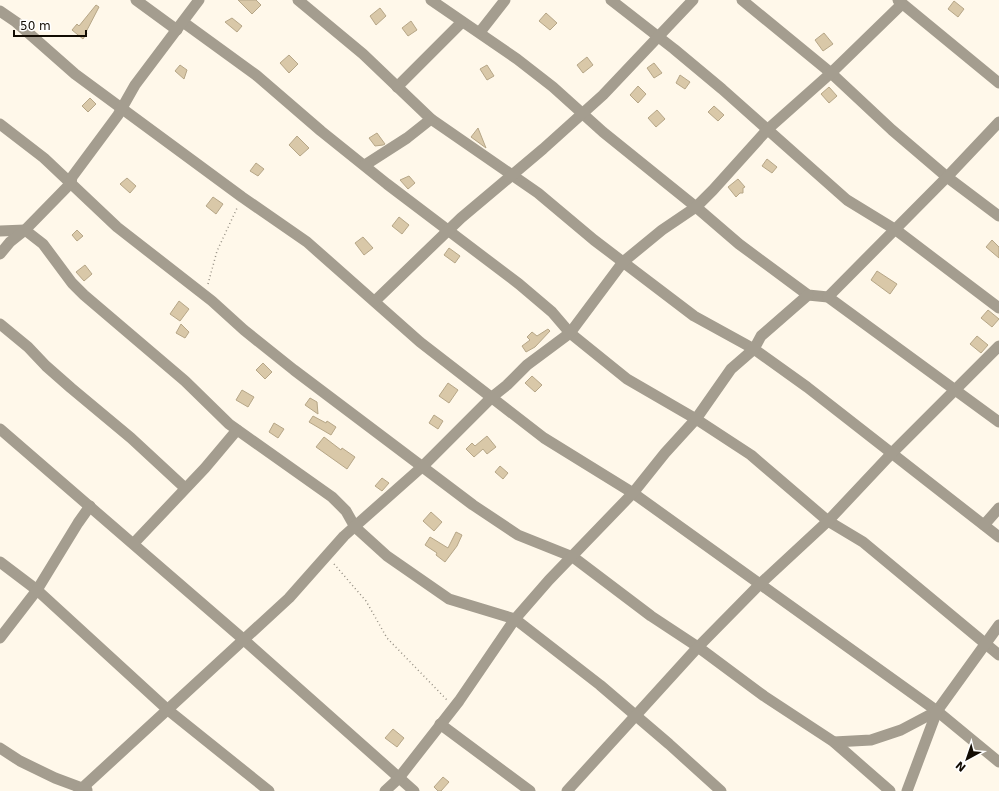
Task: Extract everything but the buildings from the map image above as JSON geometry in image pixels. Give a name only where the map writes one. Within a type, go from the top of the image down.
[{"type":"street","points":[[136,0],[180,26],[256,75],[321,131],[519,284],[552,312],[570,333],[627,379],[696,419],[751,455],[828,521],[863,542],[936,601],[999,656]]},
{"type":"street","points":[[0,254],[10,242],[25,230],[70,183],[72,177],[121,108],[135,85],[199,0]]},
{"type":"street","points":[[298,0],[363,54],[431,119],[513,174],[623,262],[694,316],[754,349],[807,387],[999,537]]},
{"type":"street","points":[[431,0],[462,22],[480,32],[517,59],[582,113],[602,132],[696,207],[739,244],[808,294],[828,298],[955,392],[999,422]]},
{"type":"street","points":[[480,32],[505,0]]},
{"type":"street","points":[[611,0],[658,37],[768,129],[847,200],[896,230],[999,308]]},
{"type":"street","points":[[375,301],[448,230],[603,94],[693,0]]},
{"type":"street","points":[[742,0],[831,73],[892,130],[947,177],[999,216]]},
{"type":"street","points":[[0,748],[20,761],[83,790],[243,639],[289,598],[327,557],[344,536],[423,466],[492,397],[507,385],[527,365],[570,333],[623,262],[662,230],[696,207],[768,129],[831,73],[900,2],[999,83]]},
{"type":"street","points":[[0,10],[16,22],[75,74],[242,197],[307,242],[420,342],[544,438],[634,493],[937,711],[999,762]]},
{"type":"street","points":[[397,87],[462,22]]},
{"type":"street","points":[[365,165],[407,138],[431,119]]},
{"type":"street","points":[[828,298],[896,230],[999,122]]},
{"type":"street","points":[[0,124],[44,158],[117,227],[205,296],[244,330],[294,370],[473,505],[518,535],[573,557],[651,616],[698,647],[781,708],[834,742],[890,791]]},
{"type":"street","points":[[0,231],[25,230],[44,244],[79,291],[185,381],[237,430],[332,497],[346,512],[355,527],[387,556],[449,599],[515,619],[600,685],[721,791]]},
{"type":"street","points":[[385,791],[398,779],[454,708],[515,619],[549,580],[634,493],[665,452],[696,419],[731,369],[754,349],[761,336],[808,294]]},
{"type":"street","points":[[0,324],[28,347],[46,366],[71,388],[131,438],[185,488]]},
{"type":"street","points":[[567,791],[698,647],[760,584],[828,521],[892,453],[955,392],[999,346]]},
{"type":"street","points":[[0,429],[134,543],[398,779],[414,791]]},
{"type":"street","points":[[134,543],[237,430]]},
{"type":"street","points":[[0,638],[37,590],[78,522],[90,506]]},
{"type":"street","points":[[984,525],[999,508]]},
{"type":"street","points":[[0,562],[37,590],[168,710],[269,791]]},
{"type":"street","points":[[907,791],[937,711],[999,625]]},
{"type":"street","points":[[834,742],[871,740],[901,730],[937,711]]},
{"type":"street","points":[[440,724],[530,791]]},
{"type":"path","points":[[205,296],[217,251],[242,197]]},
{"type":"path","points":[[327,557],[366,601],[387,638],[454,708]]}]
